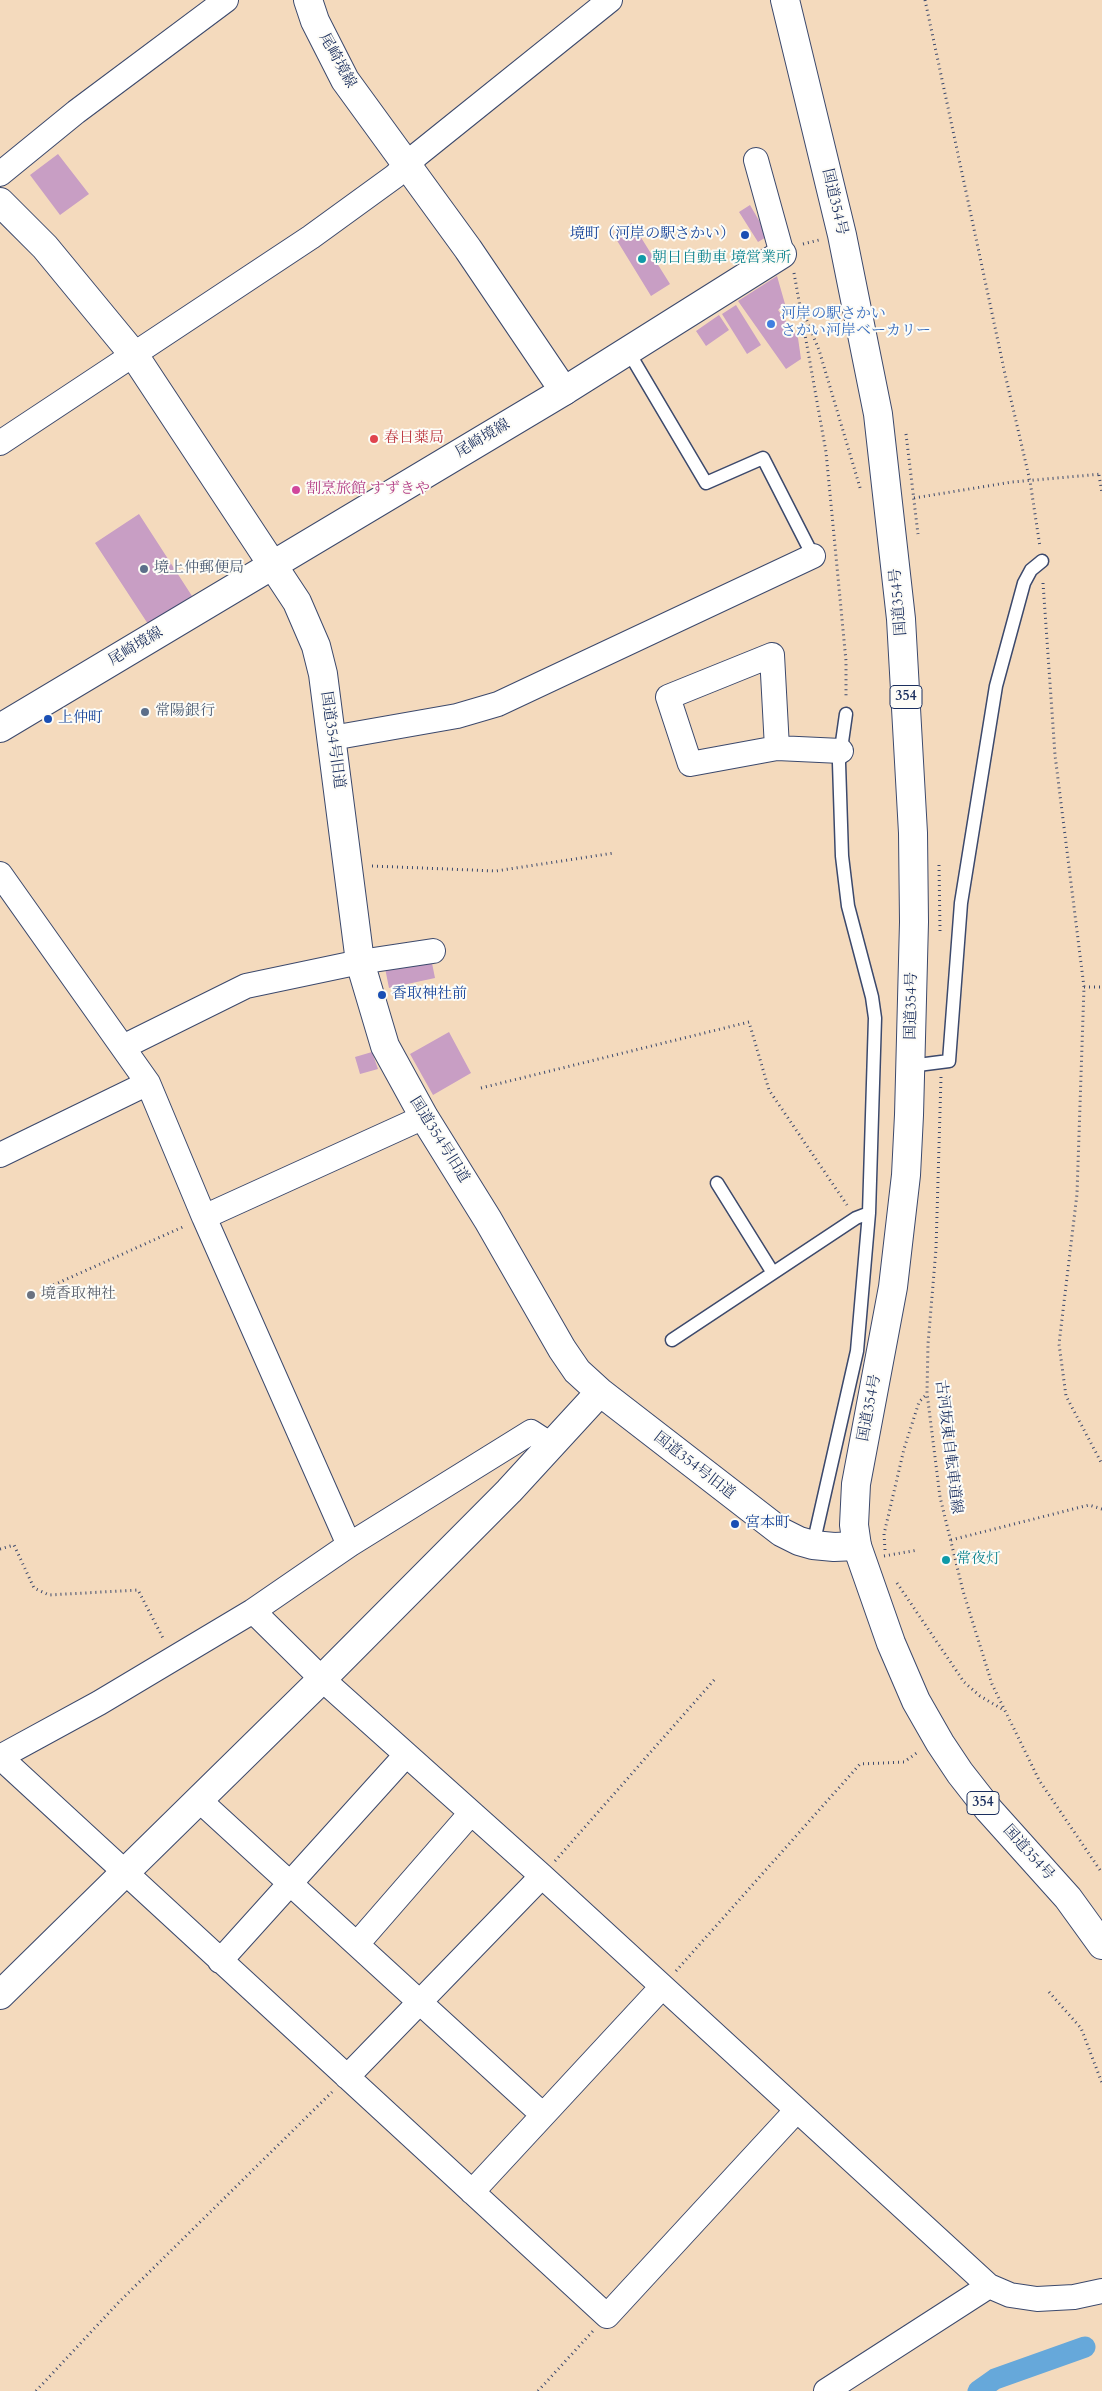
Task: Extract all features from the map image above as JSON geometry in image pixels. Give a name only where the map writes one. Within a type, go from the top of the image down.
[{"type":"main road","name":"尾崎境線","points":[[0,728],[564,391],[462,242],[345,80],[315,21],[308,0]]},
{"type":"main road","name":"国道354号","points":[[785,0],[842,235],[878,414],[901,619],[913,823],[914,922],[910,1115],[901,1222],[893,1287],[856,1484],[854,1525],[857,1546],[891,1643],[916,1701],[937,1738],[960,1773],[989,1810],[1068,1898],[1102,1945]]},
{"type":"main road","name":"国道354号旧道","points":[[0,202],[45,247],[134,355],[297,602],[316,646],[323,674],[360,962],[385,1046],[424,1117],[488,1220],[562,1350],[577,1370],[600,1392],[780,1532],[813,1545],[834,1547],[857,1546]]},
{"type":"main road","points":[[564,391],[628,351],[791,256]]},
{"type":"main road","points":[[0,1995],[322,1679],[552,1445],[600,1392]]},
{"type":"street","points":[[0,174],[76,112],[226,0]]},
{"type":"street","points":[[0,443],[311,237],[396,176],[610,0]]},
{"type":"street","points":[[756,160],[791,256]]},
{"type":"street","points":[[332,738],[457,716],[498,704],[813,556]]},
{"type":"street","points":[[777,748],[772,655],[668,697],[690,764],[777,748],[841,751]]},
{"type":"street","points":[[0,874],[148,1084],[204,1217],[349,1545]]},
{"type":"street","points":[[123,1047],[246,986],[360,962],[433,951]]},
{"type":"street","points":[[0,1156],[148,1084]]},
{"type":"street","points":[[204,1217],[424,1117]]},
{"type":"street","points":[[552,1445],[530,1432],[349,1545],[253,1611],[99,1703],[0,1757],[607,2316],[797,2110]]},
{"type":"street","points":[[253,1611],[322,1679],[542,1876],[989,2286],[1010,2295],[1038,2299],[1074,2297],[1102,2291]]},
{"type":"street","points":[[220,1961],[406,1755]]},
{"type":"street","points":[[199,1800],[543,2115]]},
{"type":"street","points":[[357,1944],[471,1813]]},
{"type":"street","points":[[347,2077],[542,1876]]},
{"type":"street","points":[[472,2192],[662,1987]]},
{"type":"street","points":[[826,2391],[989,2286]]},
{"type":"lane","points":[[628,351],[706,483],[763,458],[813,556]]},
{"type":"lane","points":[[910,1066],[949,1061],[952,1046],[960,903],[996,686],[1024,584],[1031,570],[1042,562]]},
{"type":"lane","points":[[813,1545],[857,1351],[870,1212],[875,1018],[872,997],[848,906],[840,827],[841,751],[846,714]]},
{"type":"lane","points":[[717,1184],[773,1273]]},
{"type":"lane","points":[[672,1340],[856,1218],[870,1212]]},
{"type":"path","points":[[925,0],[1005,374],[1030,481],[1042,562],[1055,756],[1084,987],[1077,1194],[1059,1344],[1066,1396],[1102,1464]]},
{"type":"path","points":[[826,238],[791,256],[802,309],[805,341],[826,452],[837,549],[846,661],[846,714]]},
{"type":"path","points":[[802,309],[819,350],[862,493]]},
{"type":"path","points":[[914,498],[1012,482],[1101,474],[1102,493]]},
{"type":"path","points":[[349,865],[496,871],[614,853]]},
{"type":"path","points":[[1084,987],[1101,987],[1102,989]]},
{"type":"path","points":[[481,1088],[749,1022],[769,1090],[856,1218]]},
{"type":"path","name":"古河坂東自転車道線","points":[[941,1108],[936,1249],[928,1344],[927,1393],[940,1497],[963,1591],[992,1684],[1003,1710],[1039,1780],[1102,1873]]},
{"type":"path","points":[[49,1287],[204,1217]]},
{"type":"path","points":[[886,1562],[884,1534],[904,1449],[919,1402],[927,1393]]},
{"type":"path","points":[[951,1540],[1089,1505],[1102,1509]]},
{"type":"path","points":[[0,1548],[14,1545],[34,1588],[48,1595],[138,1590],[174,1658]]},
{"type":"path","points":[[894,1555],[918,1550]]},
{"type":"path","points":[[896,1582],[964,1682],[980,1696],[1003,1710]]},
{"type":"path","points":[[542,1876],[715,1679]]},
{"type":"path","points":[[662,1987],[860,1764],[904,1762],[937,1738]]},
{"type":"path","points":[[1050,1992],[1081,2028],[1102,2083]]},
{"type":"path","points":[[36,2391],[119,2302],[347,2077]]},
{"type":"path","points":[[538,2391],[607,2316]]},
{"type":"building","points":[[58,154],[89,194],[60,215],[30,175]]},
{"type":"building","points":[[750,205],[768,236],[758,242],[739,212]]},
{"type":"building","name":"朝日自動車 境営業所","points":[[632,223],[670,284],[651,296],[613,234]]},
{"type":"building","name":"河岸の駅さかい さかい河岸ベーカリー","points":[[777,276],[785,304],[778,310],[798,338],[801,359],[786,369],[738,301]]},
{"type":"building","points":[[736,305],[761,345],[747,354],[722,314]]},
{"type":"building","points":[[719,315],[729,330],[706,346],[696,331]]},
{"type":"building","points":[[139,514],[192,596],[148,624],[95,543]]},
{"type":"building","points":[[431,958],[435,978],[389,988],[385,968]]},
{"type":"building","points":[[449,1032],[471,1073],[433,1095],[410,1054]]},
{"type":"building","points":[[372,1052],[378,1069],[360,1074],[355,1057]]},
{"type":"waterway","points":[[978,2391],[995,2379],[1085,2347]]},
{"type":"place","name":"境町（河岸の駅さかい）","points":[[745,235]]},
{"type":"place","name":"朝日自動車 境営業所","points":[[642,259]]},
{"type":"place","name":"河岸の駅さかい さかい河岸ベーカリー","points":[[771,324]]},
{"type":"place","name":"春日薬局","points":[[374,439]]},
{"type":"place","name":"割烹旅館 すずきや","points":[[296,490]]},
{"type":"place","name":"境上仲郵便局","points":[[144,569]]},
{"type":"place","name":"常陽銀行","points":[[145,712]]},
{"type":"place","name":"上仲町","points":[[48,719]]},
{"type":"place","name":"香取神社前","points":[[382,995]]},
{"type":"place","name":"境香取神社","points":[[31,1295]]},
{"type":"place","name":"宮本町","points":[[735,1524]]},
{"type":"place","name":"常夜灯","points":[[946,1560]]}]
